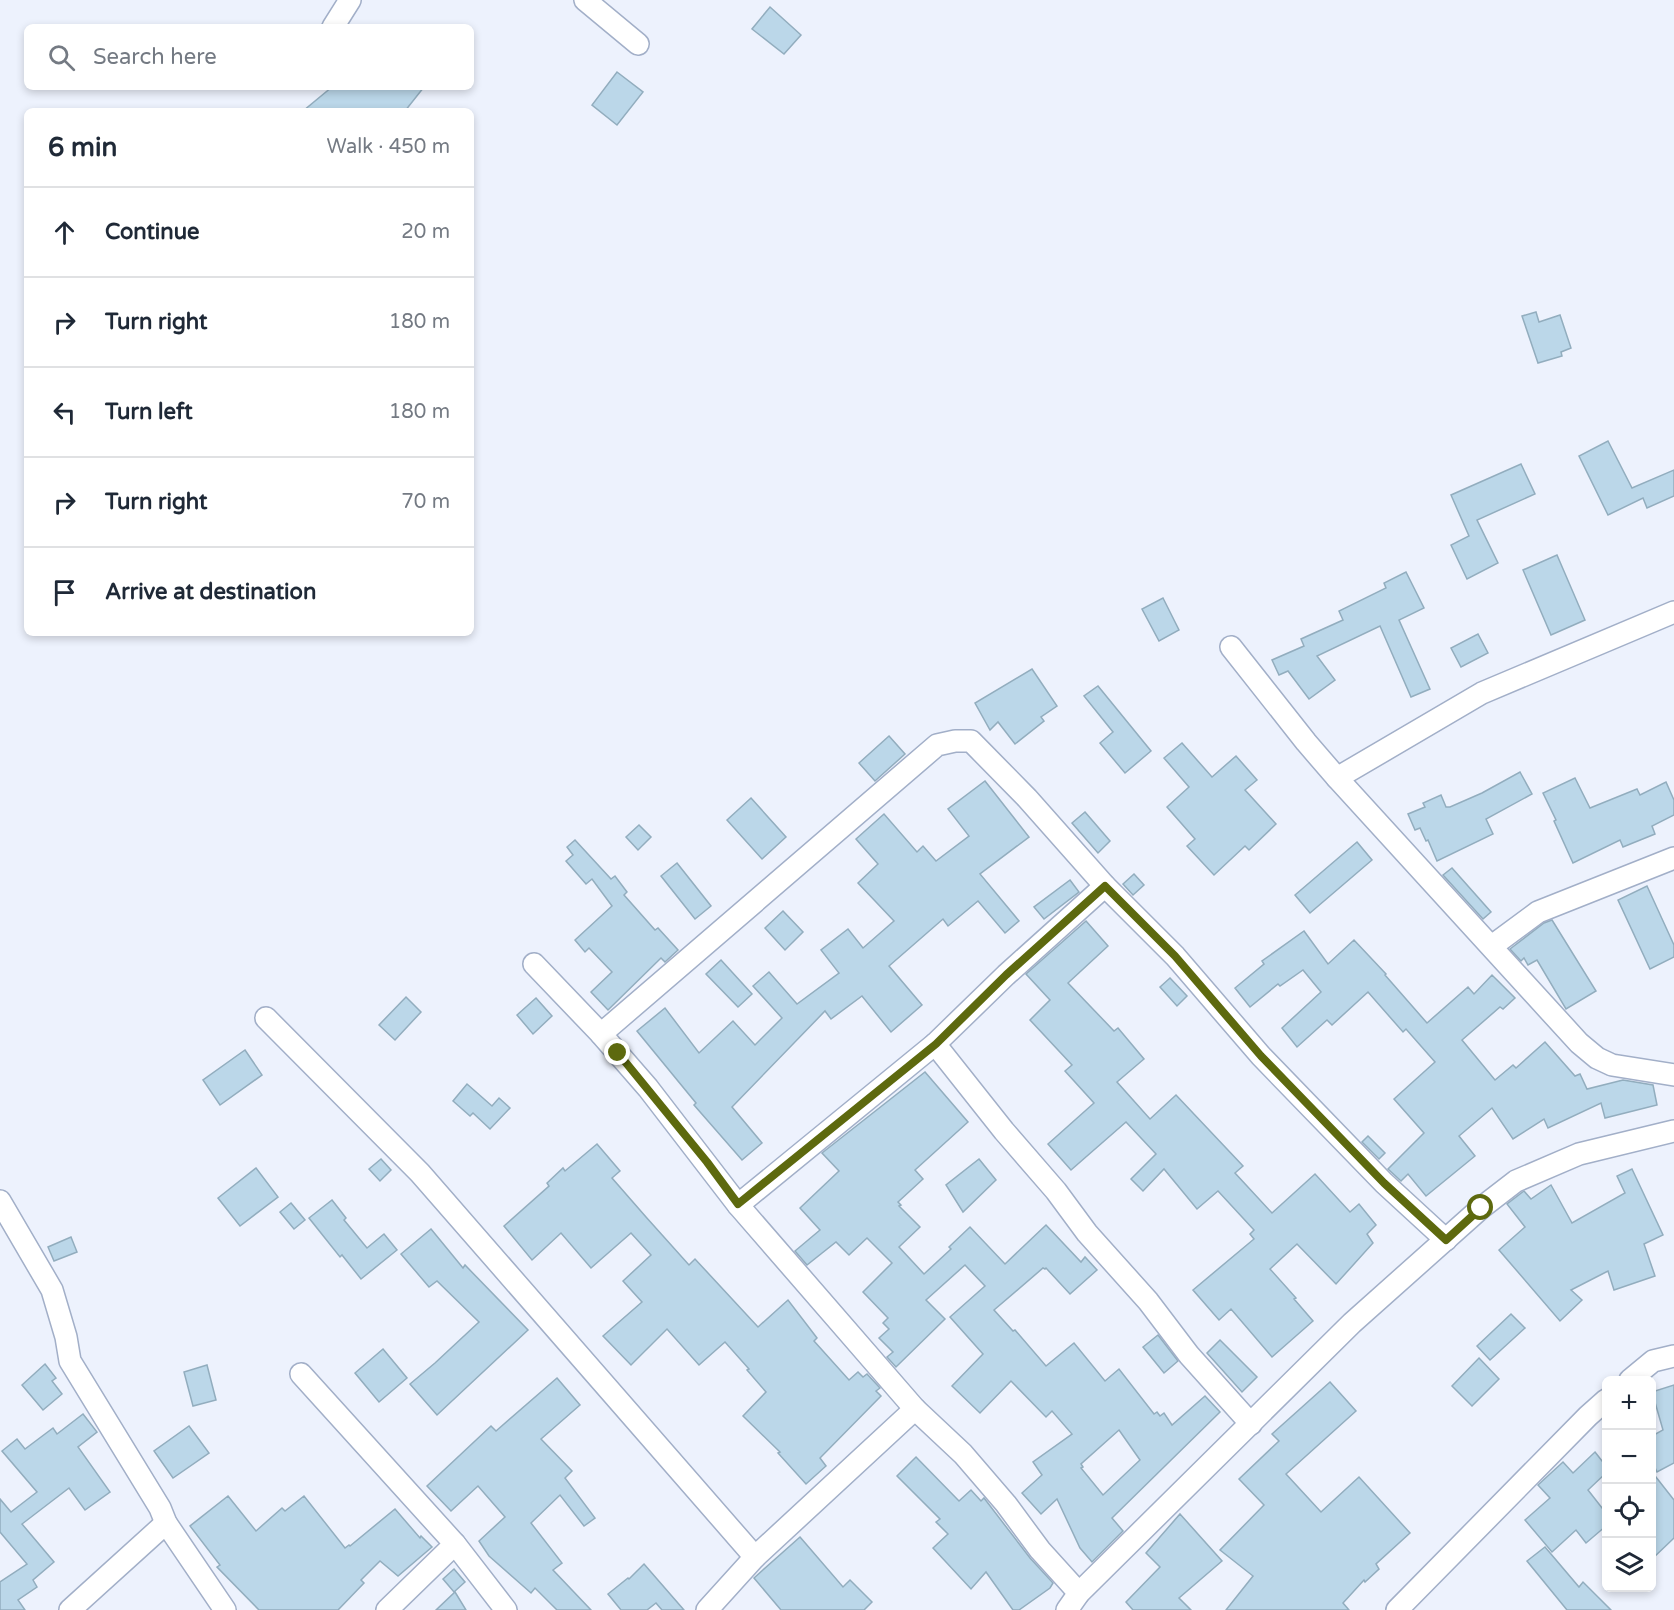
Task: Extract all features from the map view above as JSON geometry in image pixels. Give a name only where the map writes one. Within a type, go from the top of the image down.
[{"type":"street","points":[[335,24],[350,0]]},
{"type":"street","points":[[585,0],[638,44]]},
{"type":"street","points":[[1337,778],[1482,693],[1674,612]]},
{"type":"street","points":[[1231,647],[1337,778],[1579,1043],[1597,1058],[1612,1065],[1674,1075]]},
{"type":"street","points":[[601,1034],[937,745],[955,741],[971,741],[1027,798],[1105,886],[1175,956],[1261,1056],[1384,1183],[1446,1240]]},
{"type":"street","points":[[1492,946],[1538,912],[1674,858]]},
{"type":"street","points":[[738,1204],[936,1044],[1006,975],[1105,886]]},
{"type":"street","points":[[534,964],[601,1034],[648,1088],[738,1204],[915,1409],[963,1454],[1006,1504],[1040,1550],[1079,1593]]},
{"type":"street","points":[[266,1018],[420,1173],[755,1557]]},
{"type":"street","points":[[936,1044],[1004,1131],[1056,1191],[1087,1233],[1148,1301],[1189,1355],[1251,1424]]},
{"type":"street","points":[[1067,1610],[1079,1593],[1352,1323],[1481,1208],[1516,1181],[1579,1154],[1674,1131]]},
{"type":"street","points":[[0,1201],[52,1290],[66,1337],[70,1361],[160,1508],[166,1523],[225,1610]]},
{"type":"street","points":[[1635,1376],[1653,1361],[1674,1356]]},
{"type":"street","points":[[301,1374],[455,1544],[506,1610]]},
{"type":"street","points":[[1397,1610],[1602,1404]]},
{"type":"street","points":[[707,1610],[755,1557],[915,1409]]},
{"type":"street","points":[[70,1610],[166,1523]]},
{"type":"street","points":[[387,1610],[455,1544]]},
{"type":"building","points":[[770,7],[801,35],[784,54],[752,29]]},
{"type":"building","points":[[617,72],[643,92],[617,125],[592,105]]},
{"type":"building","points":[[328,90],[422,90],[407,108],[307,108]]},
{"type":"building","points":[[1536,312],[1539,322],[1560,315],[1571,348],[1561,352],[1562,356],[1538,363],[1522,316]]},
{"type":"building","points":[[1608,441],[1632,488],[1674,470],[1674,496],[1647,508],[1643,498],[1608,515],[1579,456]]},
{"type":"building","points":[[1521,464],[1535,494],[1477,520],[1498,563],[1467,579],[1451,545],[1469,536],[1451,495]]},
{"type":"building","points":[[1557,555],[1585,620],[1551,635],[1523,570]]},
{"type":"building","points":[[1406,572],[1424,608],[1399,620],[1430,689],[1411,697],[1380,626],[1317,656],[1335,680],[1309,699],[1288,671],[1279,675],[1272,660],[1304,646],[1301,639],[1343,620],[1339,611],[1386,588],[1384,583]]},
{"type":"building","points":[[1163,598],[1179,630],[1159,641],[1142,609]]},
{"type":"building","points":[[1478,634],[1488,653],[1461,667],[1451,648]]},
{"type":"building","points":[[1032,669],[1057,706],[1041,717],[1044,721],[1015,744],[998,722],[990,730],[975,703]]},
{"type":"building","points":[[1098,686],[1151,751],[1125,773],[1100,743],[1113,732],[1084,696]]},
{"type":"building","points":[[889,736],[905,754],[875,781],[859,763]]},
{"type":"building","points":[[1182,743],[1212,777],[1236,756],[1257,780],[1245,790],[1276,824],[1249,850],[1245,846],[1214,875],[1187,846],[1195,839],[1167,807],[1189,787],[1164,758]]},
{"type":"building","points":[[1520,772],[1532,794],[1486,819],[1493,834],[1437,861],[1428,840],[1426,841],[1420,828],[1415,830],[1408,814],[1425,807],[1423,803],[1441,795],[1446,807],[1450,807]]},
{"type":"building","points":[[1575,778],[1590,808],[1637,789],[1640,795],[1666,782],[1674,800],[1674,815],[1652,826],[1655,834],[1623,847],[1620,840],[1573,863],[1543,793]]},
{"type":"building","points":[[985,781],[1029,837],[980,874],[1019,921],[1005,933],[978,901],[948,926],[943,919],[889,966],[922,1005],[891,1032],[862,996],[831,1019],[825,1011],[732,1107],[762,1143],[742,1160],[694,1105],[696,1103],[637,1031],[665,1008],[699,1053],[733,1021],[755,1045],[782,1018],[753,986],[769,972],[797,1004],[839,973],[821,950],[848,929],[863,948],[894,921],[858,883],[878,864],[856,839],[884,814],[917,852],[923,846],[936,861],[969,836],[948,809]]},
{"type":"building","points":[[751,798],[786,837],[762,859],[727,820]]},
{"type":"building","points":[[1085,812],[1110,841],[1098,853],[1072,823]]},
{"type":"building","points":[[639,825],[651,837],[638,850],[626,837]]},
{"type":"building","points":[[575,840],[611,879],[615,876],[627,892],[624,895],[655,930],[658,928],[678,950],[665,962],[661,958],[608,1010],[591,992],[612,972],[589,948],[585,952],[575,940],[612,906],[592,879],[586,884],[566,861],[573,855],[567,847]]},
{"type":"building","points":[[1357,842],[1372,860],[1310,913],[1295,895]]},
{"type":"building","points":[[677,863],[711,906],[695,919],[661,876]]},
{"type":"building","points":[[1452,868],[1491,912],[1483,919],[1443,875]]},
{"type":"building","points":[[1134,874],[1144,885],[1133,895],[1123,884]]},
{"type":"building","points":[[1070,880],[1079,892],[1044,919],[1034,907]]},
{"type":"building","points":[[1647,886],[1674,945],[1674,957],[1650,969],[1618,900]]},
{"type":"building","points":[[783,911],[803,932],[785,950],[765,928]]},
{"type":"building","points":[[1552,920],[1596,991],[1566,1009],[1537,960],[1528,965],[1524,958],[1521,961],[1510,949],[1544,923]]},
{"type":"building","points":[[1086,921],[1108,946],[1068,983],[1114,1031],[1118,1028],[1144,1059],[1117,1082],[1150,1119],[1176,1095],[1243,1166],[1235,1173],[1272,1213],[1315,1174],[1350,1212],[1359,1204],[1376,1225],[1367,1234],[1373,1243],[1336,1284],[1297,1244],[1270,1269],[1313,1321],[1272,1357],[1231,1309],[1219,1320],[1193,1290],[1254,1239],[1250,1234],[1254,1230],[1218,1191],[1197,1209],[1164,1169],[1143,1191],[1131,1179],[1156,1154],[1126,1122],[1071,1170],[1048,1144],[1094,1103],[1065,1071],[1072,1065],[1030,1020],[1050,1000],[1026,974]]},
{"type":"building","points":[[1304,931],[1328,964],[1354,940],[1427,1023],[1468,987],[1474,994],[1492,975],[1515,998],[1503,1009],[1500,1007],[1462,1040],[1495,1080],[1513,1065],[1516,1068],[1545,1042],[1575,1076],[1580,1074],[1587,1089],[1623,1080],[1653,1085],[1657,1105],[1605,1118],[1601,1103],[1548,1128],[1544,1119],[1513,1139],[1492,1108],[1459,1136],[1475,1156],[1426,1196],[1408,1174],[1401,1181],[1388,1169],[1424,1133],[1394,1099],[1435,1062],[1406,1029],[1403,1032],[1368,992],[1332,1025],[1327,1020],[1297,1047],[1282,1028],[1321,992],[1303,970],[1280,986],[1278,984],[1250,1007],[1235,988],[1264,964],[1262,961]]},
{"type":"building","points":[[721,960],[752,994],[738,1007],[706,974]]},
{"type":"building","points":[[1170,978],[1187,996],[1177,1006],[1160,987]]},
{"type":"building","points":[[406,997],[421,1012],[395,1040],[379,1025]]},
{"type":"building","points":[[536,998],[552,1016],[533,1034],[517,1015]]},
{"type":"building","points":[[245,1050],[262,1075],[220,1105],[203,1080]]},
{"type":"building","points":[[925,1072],[968,1122],[915,1170],[923,1179],[898,1202],[901,1205],[899,1206],[920,1227],[899,1247],[924,1274],[951,1249],[949,1247],[970,1227],[1005,1264],[1046,1225],[1081,1262],[1085,1257],[1097,1270],[1070,1294],[1046,1268],[1043,1268],[994,1310],[1013,1331],[1015,1330],[1046,1366],[1074,1343],[1105,1381],[1119,1369],[1154,1414],[1157,1412],[1160,1416],[1164,1413],[1172,1425],[1205,1396],[1220,1412],[1112,1518],[1123,1531],[1092,1562],[1080,1548],[1057,1499],[1041,1514],[1022,1493],[1042,1475],[1033,1462],[1072,1434],[1052,1411],[1046,1417],[1011,1381],[980,1413],[952,1386],[983,1354],[950,1317],[985,1286],[965,1265],[926,1300],[945,1319],[896,1367],[887,1357],[893,1352],[879,1338],[889,1329],[883,1323],[888,1318],[863,1292],[892,1263],[867,1238],[849,1255],[836,1242],[807,1265],[795,1251],[820,1230],[800,1208],[839,1171],[822,1153]],"holes":[[[1119,1430],[1140,1460],[1103,1495],[1081,1468],[1083,1467],[1081,1464]]]},
{"type":"building","points":[[467,1084],[492,1106],[499,1098],[510,1108],[490,1129],[473,1113],[470,1116],[453,1101]]},
{"type":"building","points":[[1368,1136],[1385,1153],[1379,1159],[1362,1142]]},
{"type":"building","points":[[597,1144],[620,1171],[612,1178],[646,1217],[689,1265],[695,1259],[758,1327],[788,1300],[817,1338],[814,1341],[849,1380],[858,1372],[863,1377],[867,1374],[880,1388],[876,1391],[881,1396],[820,1458],[826,1466],[806,1484],[778,1453],[780,1452],[743,1416],[766,1392],[725,1342],[699,1365],[667,1329],[631,1365],[603,1336],[642,1302],[623,1281],[651,1255],[631,1233],[591,1268],[561,1233],[532,1260],[504,1226],[549,1186],[547,1183],[563,1168],[565,1171]]},
{"type":"building","points":[[381,1159],[391,1170],[380,1181],[369,1169]]},
{"type":"building","points":[[979,1159],[996,1180],[963,1212],[946,1185]]},
{"type":"building","points":[[256,1168],[278,1197],[240,1226],[218,1198]]},
{"type":"building","points":[[1632,1169],[1663,1235],[1644,1244],[1655,1276],[1614,1290],[1608,1271],[1571,1290],[1582,1300],[1560,1321],[1499,1250],[1525,1227],[1507,1204],[1524,1191],[1531,1199],[1551,1185],[1572,1223],[1625,1193],[1617,1176]]},
{"type":"building","points":[[332,1200],[346,1218],[344,1220],[367,1248],[384,1234],[397,1250],[361,1279],[309,1218]]},
{"type":"building","points":[[291,1203],[305,1220],[294,1229],[280,1212]]},
{"type":"building","points":[[431,1229],[463,1268],[465,1265],[528,1330],[437,1415],[410,1384],[479,1322],[437,1281],[429,1287],[401,1254]]},
{"type":"building","points":[[71,1237],[77,1252],[54,1261],[48,1247]]},
{"type":"building","points":[[1511,1314],[1525,1328],[1490,1360],[1477,1346]]},
{"type":"building","points":[[1158,1335],[1178,1361],[1164,1373],[1143,1347]]},
{"type":"building","points":[[1220,1340],[1257,1377],[1242,1392],[1207,1353]]},
{"type":"building","points":[[383,1349],[407,1378],[379,1402],[355,1373]]},
{"type":"building","points":[[1479,1358],[1499,1379],[1472,1406],[1452,1386]]},
{"type":"building","points":[[45,1364],[56,1378],[52,1381],[62,1394],[43,1410],[22,1385]]},
{"type":"building","points":[[207,1365],[216,1400],[193,1406],[184,1372]]},
{"type":"building","points":[[557,1378],[580,1405],[541,1439],[572,1471],[565,1478],[595,1518],[584,1526],[560,1495],[531,1523],[562,1563],[553,1570],[591,1610],[557,1610],[535,1588],[531,1593],[489,1556],[479,1541],[505,1517],[478,1486],[451,1511],[427,1486],[491,1426],[496,1431]]},
{"type":"building","points":[[1330,1382],[1356,1411],[1286,1474],[1321,1512],[1359,1477],[1410,1533],[1376,1564],[1379,1569],[1365,1582],[1364,1580],[1343,1603],[1349,1610],[1226,1610],[1253,1576],[1220,1550],[1264,1505],[1239,1479],[1279,1441],[1272,1434]]},
{"type":"building","points":[[1674,1385],[1674,1463],[1657,1472],[1656,1434],[1663,1430],[1656,1406],[1656,1391]]},
{"type":"building","points":[[83,1414],[97,1432],[78,1447],[110,1492],[85,1510],[69,1488],[22,1524],[54,1562],[33,1580],[37,1587],[18,1600],[25,1610],[0,1610],[0,1582],[27,1564],[0,1532],[0,1499],[11,1512],[37,1492],[2,1451],[17,1439],[25,1449],[53,1428],[57,1434]]},
{"type":"building","points":[[189,1426],[209,1453],[173,1478],[154,1451]]},
{"type":"building","points":[[1595,1452],[1602,1461],[1602,1477],[1588,1490],[1602,1508],[1602,1529],[1586,1543],[1576,1530],[1552,1552],[1525,1520],[1550,1498],[1538,1485],[1563,1462],[1573,1473]]},
{"type":"building","points":[[916,1457],[959,1501],[971,1490],[981,1501],[984,1498],[1030,1558],[1053,1583],[1050,1588],[1019,1610],[1013,1610],[986,1572],[971,1589],[933,1548],[948,1534],[936,1522],[940,1519],[897,1476]]},
{"type":"building","points":[[1656,1477],[1674,1500],[1674,1538],[1656,1555]]},
{"type":"building","points":[[228,1496],[256,1531],[282,1508],[285,1511],[304,1496],[345,1548],[395,1509],[420,1538],[421,1536],[432,1547],[398,1576],[380,1561],[361,1580],[364,1583],[338,1610],[259,1610],[217,1567],[220,1565],[190,1526]]},
{"type":"building","points":[[1180,1514],[1222,1561],[1179,1598],[1191,1610],[1133,1610],[1126,1602],[1160,1567],[1146,1553]]},
{"type":"building","points":[[800,1537],[843,1587],[850,1580],[872,1602],[864,1610],[781,1610],[754,1578]]},
{"type":"building","points":[[1545,1547],[1579,1587],[1583,1582],[1611,1610],[1567,1610],[1527,1561]]},
{"type":"building","points":[[644,1564],[684,1610],[662,1610],[656,1603],[647,1610],[621,1610],[608,1594],[629,1579]]},
{"type":"building","points":[[454,1569],[465,1582],[454,1592],[443,1579]]},
{"type":"building","points":[[455,1592],[466,1610],[436,1610]]},
{"type":"route","points":[[618,1053],[707,1162],[738,1204],[936,1044],[1006,975],[1105,886],[1175,956],[1261,1056],[1384,1183],[1446,1240],[1481,1208]]}]
